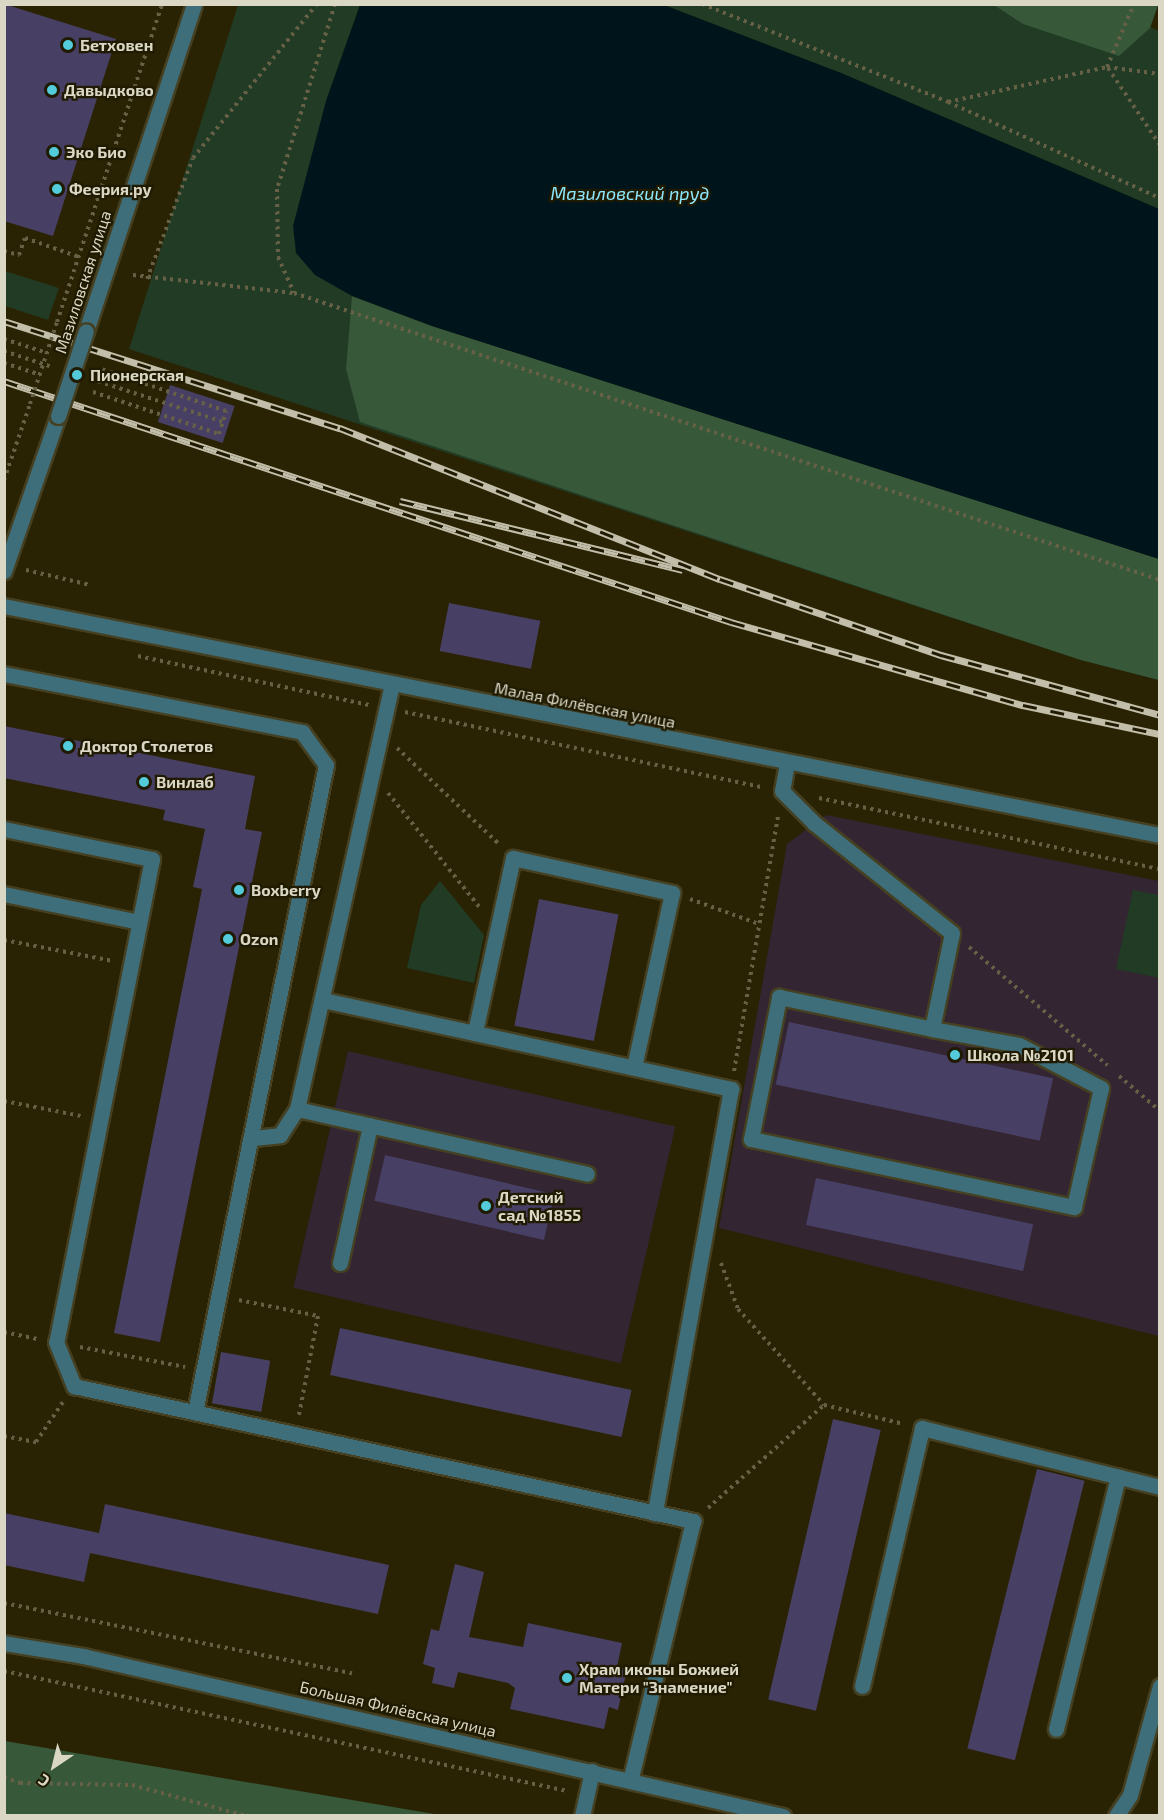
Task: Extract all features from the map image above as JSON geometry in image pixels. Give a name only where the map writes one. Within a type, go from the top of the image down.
[{"type":"street","name":"Мазиловская улица","points":[[5,568],[58,416],[194,4]]},
{"type":"street","name":"Малая Филёвская улица","points":[[4,606],[392,685],[1160,835]]},
{"type":"street","points":[[4,674],[302,732],[326,765],[253,1138],[195,1412]]},
{"type":"street","points":[[253,1138],[280,1135],[297,1109],[392,685]]},
{"type":"street","points":[[787,763],[782,791],[814,823],[952,933],[932,1029]]},
{"type":"street","points":[[4,829],[152,859],[56,1342],[74,1386],[693,1521],[631,1779]]},
{"type":"street","points":[[475,1032],[513,858],[672,893],[634,1067]]},
{"type":"street","points":[[4,894],[139,922]]},
{"type":"street","points":[[779,997],[932,1029],[1019,1045],[1101,1088],[1074,1207],[751,1138],[779,997]]},
{"type":"street","points":[[323,1000],[731,1089],[655,1513]]},
{"type":"street","points":[[297,1109],[587,1174]]},
{"type":"street","points":[[340,1263],[370,1125]]},
{"type":"street","points":[[862,1686],[922,1428],[1160,1487]]},
{"type":"street","points":[[1056,1729],[1118,1476]]},
{"type":"street","name":"Большая Филёвская улица","points":[[4,1643],[84,1656],[783,1815]]},
{"type":"street","points":[[1116,1815],[1130,1795],[1160,1686]]},
{"type":"street","points":[[582,1815],[592,1771]]},
{"type":"path","points":[[4,480],[162,4]]},
{"type":"path","points":[[147,279],[193,158],[317,4]]},
{"type":"path","points":[[294,293],[278,257],[277,189],[335,4]]},
{"type":"path","points":[[702,4],[948,102],[1160,198]]},
{"type":"path","points":[[1107,67],[1134,4]]},
{"type":"path","points":[[948,102],[1107,67],[1160,74]]},
{"type":"path","points":[[1107,67],[1160,145]]},
{"type":"path","points":[[4,251],[19,255],[25,238],[79,257]]},
{"type":"path","points":[[133,275],[147,279],[294,293],[1160,580]]},
{"type":"path","points":[[4,339],[47,353]]},
{"type":"path","points":[[4,363],[40,375]]},
{"type":"path","points":[[93,392],[219,434],[223,422],[226,411],[100,369]]},
{"type":"path","points":[[165,403],[223,422]]},
{"type":"path","points":[[5,568],[90,585]]},
{"type":"path","points":[[131,655],[782,791]]},
{"type":"path","points":[[381,733],[513,858]]},
{"type":"path","points":[[372,774],[498,929]]},
{"type":"path","points":[[816,798],[1160,869]]},
{"type":"path","points":[[731,1089],[774,840]]},
{"type":"path","points":[[672,893],[759,924]]},
{"type":"path","points":[[952,933],[1160,1110]]},
{"type":"path","points":[[4,940],[130,965]]},
{"type":"path","points":[[4,1101],[100,1120]]},
{"type":"path","points":[[708,1224],[738,1309],[824,1405],[922,1428]]},
{"type":"path","points":[[218,1295],[318,1316],[295,1434]]},
{"type":"path","points":[[4,1332],[203,1370]]},
{"type":"path","points":[[4,1436],[36,1442],[74,1386]]},
{"type":"path","points":[[693,1521],[824,1405]]},
{"type":"path","points":[[4,1603],[352,1673]]},
{"type":"path","points":[[4,1671],[586,1795]]},
{"type":"path","points":[[4,1777],[20,1784],[132,1785],[246,1815]]},
{"type":"shaded area","name":"Школа №2101","points":[[826,815],[1159,881],[1159,1336],[719,1228],[787,844]]},
{"type":"shaded area","name":"Детский сад №1855","points":[[348,1051],[675,1127],[621,1363],[293,1288]]},
{"type":"green space","points":[[238,5],[360,5],[326,101],[352,296],[432,326],[1159,559],[1159,680],[1081,660],[129,349]]},
{"type":"green space","points":[[664,5],[1158,5],[1150,27],[1159,31],[1159,209],[841,73]]},
{"type":"green space","points":[[994,5],[1158,5],[1150,28],[1119,56],[1023,24]]},
{"type":"green space","points":[[5,271],[59,288],[48,320],[5,306]]},
{"type":"green space","points":[[352,296],[432,326],[1159,559],[1159,680],[1081,660],[360,422],[346,369]]},
{"type":"green space","points":[[440,881],[484,935],[474,983],[407,968],[421,905]]},
{"type":"green space","points":[[1133,890],[1159,895],[1159,978],[1116,969]]},
{"type":"green space","points":[[5,1741],[440,1815],[5,1815]]},
{"type":"water","name":"Мазиловский пруд","points":[[360,5],[664,5],[841,73],[1159,209],[1159,559],[432,326],[352,296],[315,275],[296,253],[293,226],[326,101]]},
{"type":"building","name":"Давыдково","points":[[4,4],[116,39],[53,236],[4,221]]},
{"type":"building","points":[[170,385],[235,406],[223,443],[158,422]]},
{"type":"building","points":[[449,603],[540,621],[531,669],[440,651]]},
{"type":"building","points":[[4,726],[255,776],[245,829],[262,832],[160,1342],[114,1333],[202,889],[193,887],[205,829],[163,820],[165,810],[4,778]]},
{"type":"building","points":[[539,899],[619,914],[594,1041],[514,1026]]},
{"type":"building","points":[[789,1022],[1053,1078],[1040,1141],[776,1085]]},
{"type":"building","points":[[385,1155],[555,1194],[544,1240],[374,1201]]},
{"type":"building","points":[[816,1178],[1033,1224],[1023,1271],[806,1225]]},
{"type":"building","points":[[340,1328],[631,1390],[622,1437],[330,1375]]},
{"type":"building","points":[[221,1352],[270,1361],[261,1412],[212,1403]]},
{"type":"building","points":[[833,1419],[881,1430],[816,1711],[768,1700]]},
{"type":"building","points":[[1037,1469],[1085,1481],[1015,1760],[967,1748]]},
{"type":"building","points":[[105,1504],[389,1565],[378,1614],[90,1553],[84,1582],[4,1565],[4,1513],[99,1533]]},
{"type":"building","name":"Храм иконы Божией Матери \"Знамение\"","points":[[455,1564],[484,1572],[469,1637],[523,1647],[528,1623],[622,1643],[617,1667],[627,1670],[618,1710],[609,1707],[604,1729],[510,1709],[515,1688],[508,1683],[458,1672],[454,1688],[432,1683],[435,1668],[423,1664],[431,1629],[439,1631]]},
{"type":"railway","points":[[4,321],[340,428],[720,579],[941,655],[1160,715]]},
{"type":"railway","points":[[4,381],[731,622],[1023,705],[1160,734]]},
{"type":"railway","points":[[400,501],[683,570]]},
{"type":"place","name":"Бетховен","points":[[68,45]]},
{"type":"place","name":"Давыдково","points":[[52,90]]},
{"type":"place","name":"Эко Био","points":[[54,152]]},
{"type":"place","name":"Феерия.ру","points":[[57,189]]},
{"type":"place","name":"Пионерская","points":[[77,375]]},
{"type":"place","name":"Доктор Столетов","points":[[68,746]]},
{"type":"place","name":"Винлаб","points":[[144,782]]},
{"type":"place","name":"Boxberry","points":[[239,890]]},
{"type":"place","name":"Ozon","points":[[228,939]]},
{"type":"place","name":"Школа №2101","points":[[955,1055]]},
{"type":"place","name":"Детский сад №1855","points":[[486,1206]]},
{"type":"place","name":"Храм иконы Божией Матери \"Знамение\"","points":[[567,1678]]}]
